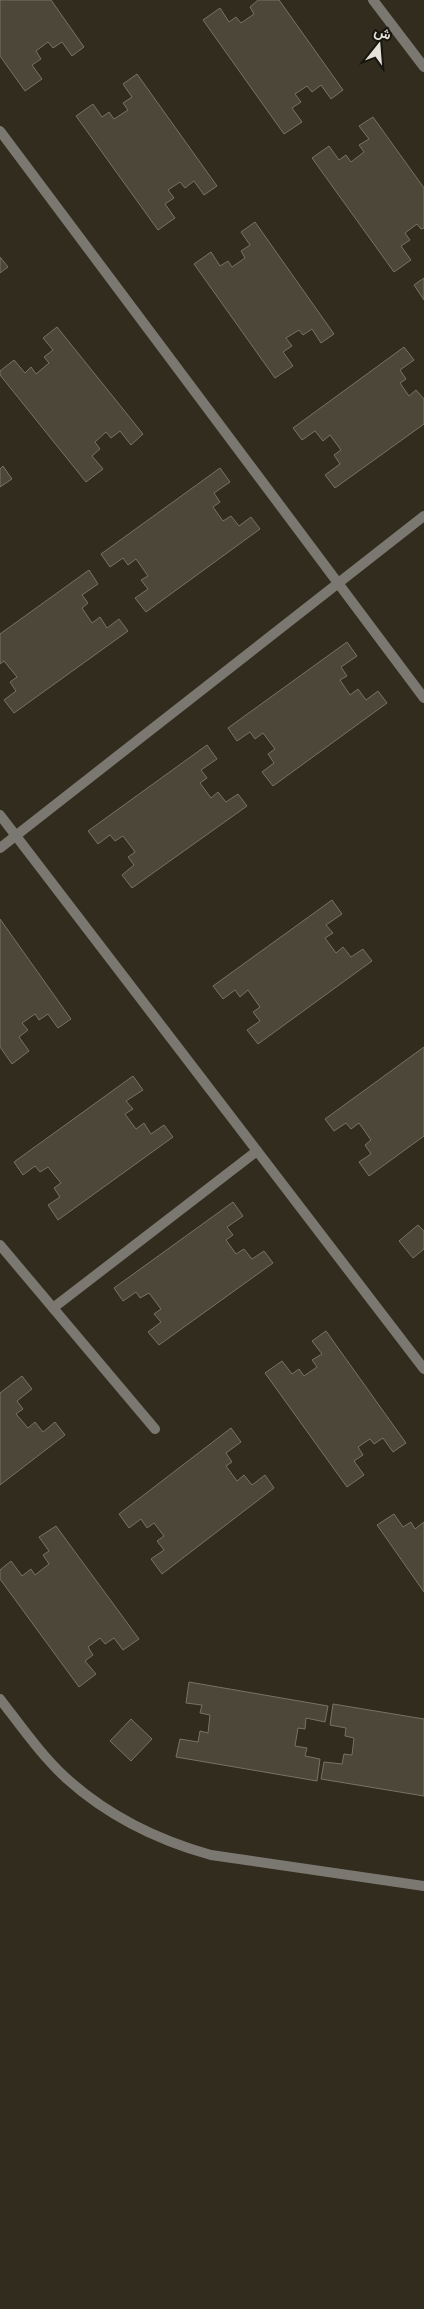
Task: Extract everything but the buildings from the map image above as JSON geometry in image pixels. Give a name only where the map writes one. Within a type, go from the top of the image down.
[{"type":"street","points":[[373,0],[424,67]]},
{"type":"street","points":[[0,131],[424,698]]},
{"type":"street","points":[[0,848],[424,516]]},
{"type":"street","points":[[0,815],[424,1369]]},
{"type":"street","points":[[53,1308],[257,1151]]},
{"type":"street","points":[[0,1244],[154,1429]]},
{"type":"street","points":[[0,1699],[43,1754],[66,1778],[112,1813],[148,1833],[179,1846],[210,1855],[424,1886]]}]
